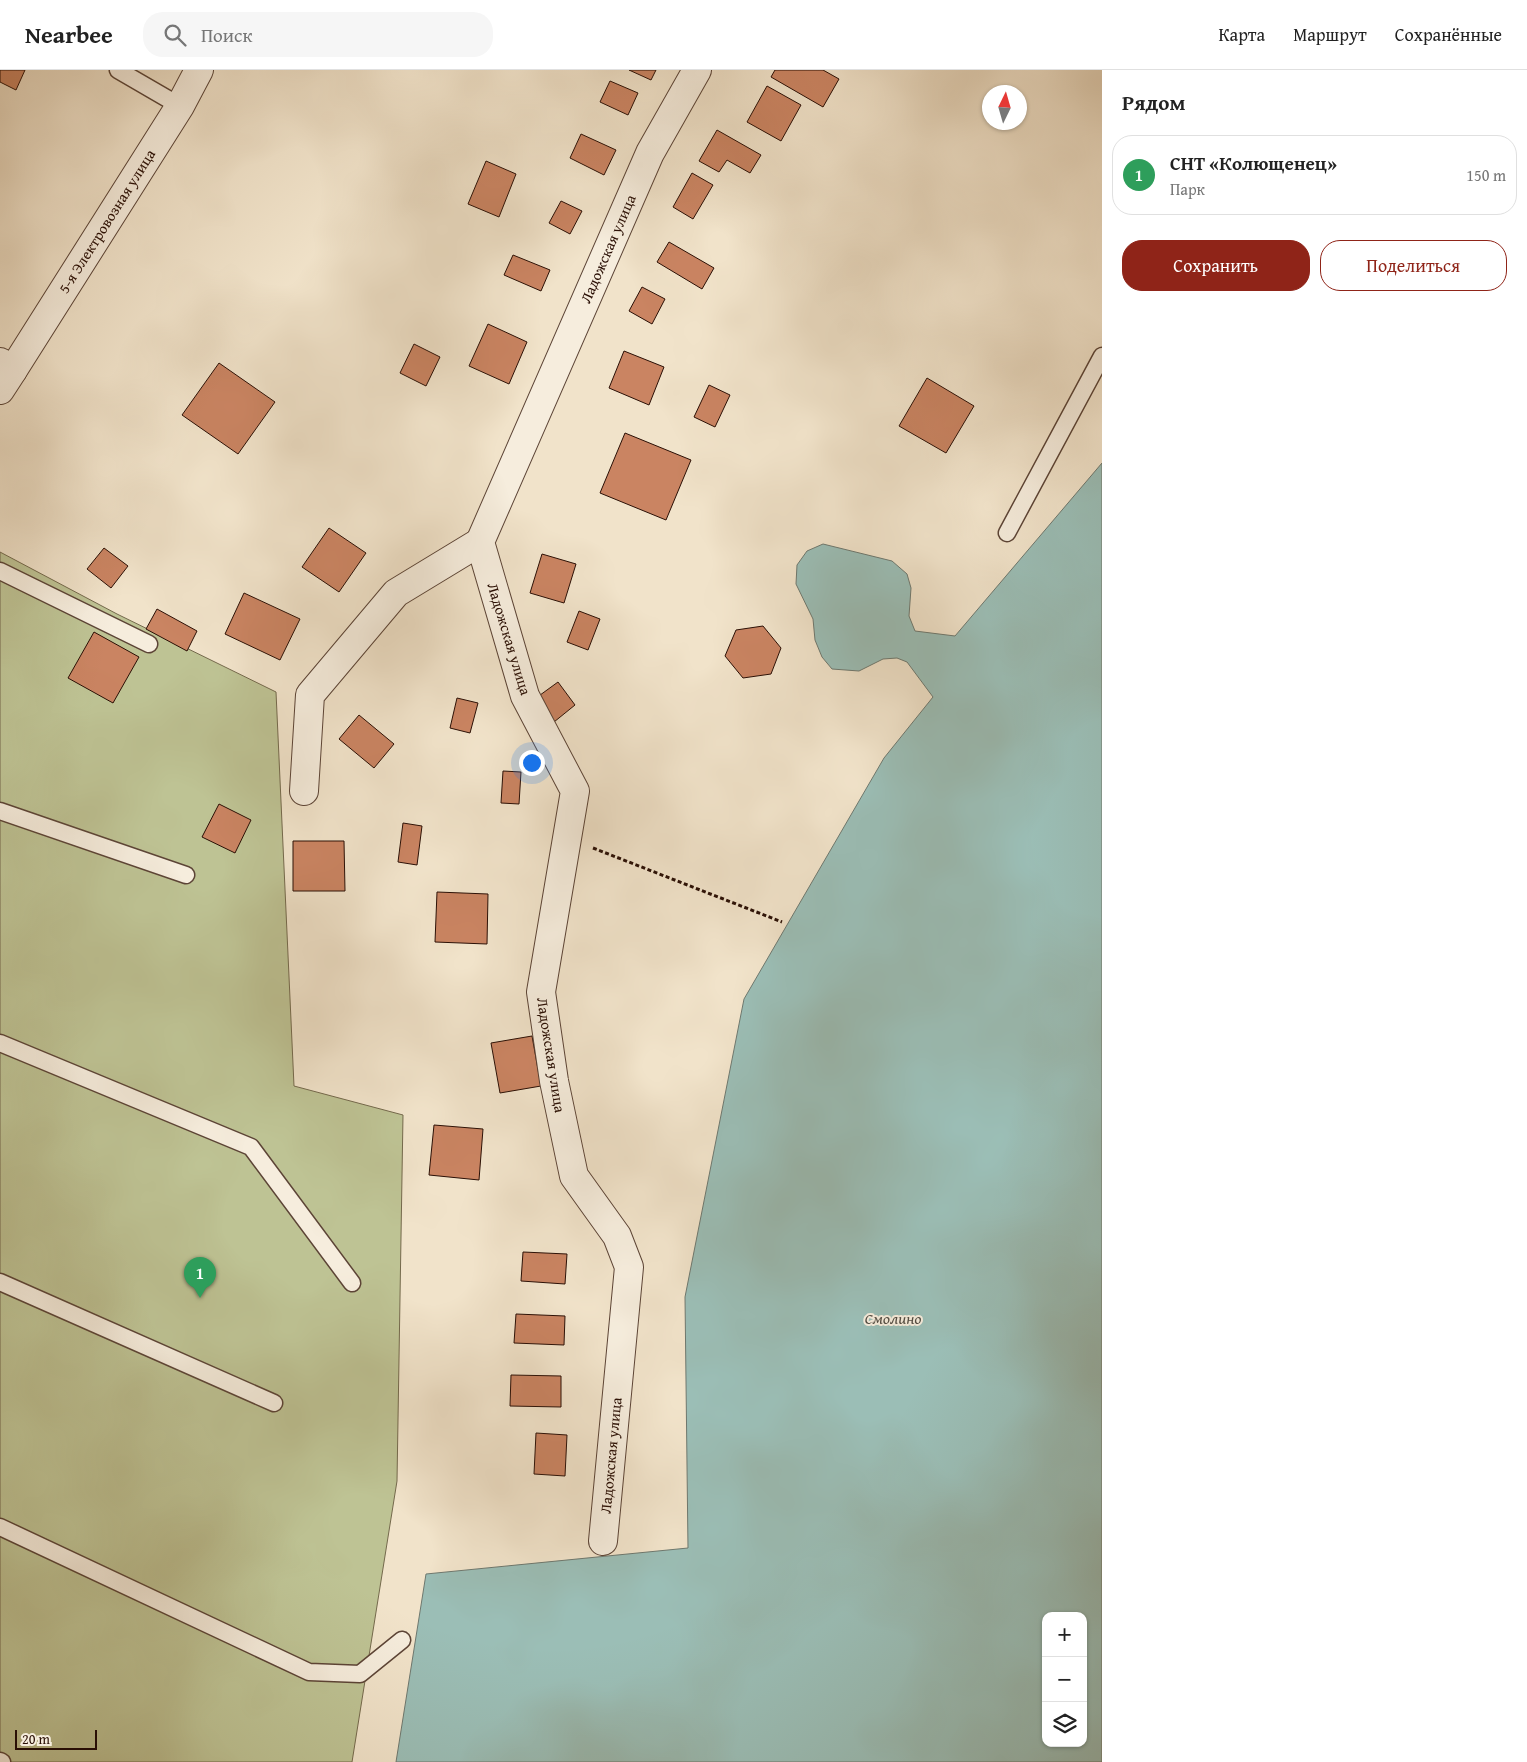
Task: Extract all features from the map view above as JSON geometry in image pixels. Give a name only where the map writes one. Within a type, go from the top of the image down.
[{"type":"street","name":"5-я Электровозная улица","points":[[4,374],[180,106],[199,70]]},
{"type":"street","name":"Ладожская улица","points":[[603,1541],[629,1266],[617,1236],[574,1176],[554,1081],[541,992],[575,791],[525,696],[480,542],[650,153],[697,70]]},
{"type":"street","points":[[304,791],[310,695],[396,593],[480,542]]},
{"type":"lane","points":[[118,70],[180,106]]},
{"type":"lane","points":[[1007,533],[1102,356]]},
{"type":"lane","points":[[0,572],[149,644]]},
{"type":"lane","points":[[0,811],[186,875]]},
{"type":"lane","points":[[0,1043],[251,1147],[352,1283]]},
{"type":"lane","points":[[0,1282],[274,1404]]},
{"type":"lane","points":[[0,1526],[309,1672],[360,1674],[402,1640]]},
{"type":"path","points":[[567,837],[782,922]]},
{"type":"green space","points":[[0,552],[117,614],[276,692],[294,1086],[403,1115],[397,1481],[352,1762],[0,1762]]},
{"type":"water","name":"Смолино","points":[[1102,463],[1102,1762],[396,1762],[426,1574],[688,1548],[685,1297],[744,999],[884,758],[933,697],[907,662],[897,658],[883,659],[859,671],[832,669],[822,657],[815,640],[813,619],[796,584],[797,565],[807,551],[823,544],[892,561],[907,574],[911,588],[909,616],[915,631],[955,636]]},
{"type":"building","points":[[0,70],[25,70],[16,90],[0,82]]},
{"type":"building","points":[[629,70],[656,70],[651,80]]},
{"type":"building","points":[[775,70],[823,70],[839,79],[823,107],[771,77]]},
{"type":"building","points":[[610,81],[638,93],[628,115],[600,102]]},
{"type":"building","points":[[767,86],[801,105],[781,141],[747,122]]},
{"type":"building","points":[[717,130],[761,155],[750,173],[727,160],[719,172],[699,161]]},
{"type":"building","points":[[581,134],[616,150],[604,175],[570,158]]},
{"type":"building","points":[[486,161],[516,174],[499,217],[468,204]]},
{"type":"building","points":[[692,173],[713,185],[693,219],[673,207]]},
{"type":"building","points":[[561,201],[582,211],[570,234],[549,223]]},
{"type":"building","points":[[669,242],[714,268],[702,289],[657,262]]},
{"type":"building","points":[[513,255],[550,270],[541,291],[504,275]]},
{"type":"building","points":[[642,287],[665,299],[652,324],[629,311]]},
{"type":"building","points":[[488,324],[527,342],[509,384],[469,366]]},
{"type":"building","points":[[414,344],[440,357],[426,386],[400,373]]},
{"type":"building","points":[[624,351],[664,367],[649,405],[609,388]]},
{"type":"building","points":[[219,363],[275,402],[238,454],[182,415]]},
{"type":"building","points":[[927,378],[974,406],[946,453],[899,426]]},
{"type":"building","points":[[709,385],[730,395],[715,427],[694,417]]},
{"type":"building","points":[[625,433],[691,460],[666,520],[600,493]]},
{"type":"building","points":[[329,528],[366,553],[339,592],[302,567]]},
{"type":"building","points":[[104,548],[128,566],[111,588],[87,569]]},
{"type":"building","points":[[542,554],[576,564],[564,603],[530,593]]},
{"type":"building","points":[[244,593],[300,619],[280,660],[225,634]]},
{"type":"building","points":[[157,609],[197,631],[187,651],[146,629]]},
{"type":"building","points":[[579,611],[600,619],[588,650],[567,642]]},
{"type":"building","points":[[763,626],[781,648],[771,674],[743,678],[725,656],[736,630]]},
{"type":"building","points":[[94,632],[139,657],[113,703],[68,678]]},
{"type":"building","points":[[558,682],[575,705],[554,722],[536,698]]},
{"type":"building","points":[[457,698],[478,703],[470,733],[450,728]]},
{"type":"building","points":[[359,715],[394,744],[374,768],[339,739]]},
{"type":"building","points":[[503,771],[521,772],[519,804],[501,803]]},
{"type":"building","points":[[219,804],[251,820],[235,853],[202,837]]},
{"type":"building","points":[[403,823],[422,826],[417,865],[398,862]]},
{"type":"building","points":[[293,841],[344,841],[345,891],[293,891]]},
{"type":"building","points":[[437,892],[488,894],[487,944],[435,942]]},
{"type":"building","points":[[532,1036],[541,1086],[500,1093],[491,1043]]},
{"type":"building","points":[[434,1125],[483,1129],[479,1180],[429,1175]]},
{"type":"building","points":[[523,1252],[567,1254],[565,1284],[521,1281]]},
{"type":"building","points":[[516,1314],[565,1316],[564,1345],[514,1343]]},
{"type":"building","points":[[511,1375],[561,1376],[561,1407],[510,1406]]},
{"type":"building","points":[[536,1433],[567,1435],[565,1476],[534,1474]]},
{"type":"place","name":"СНТ «Колющенец»","points":[[200,1298]]}]
